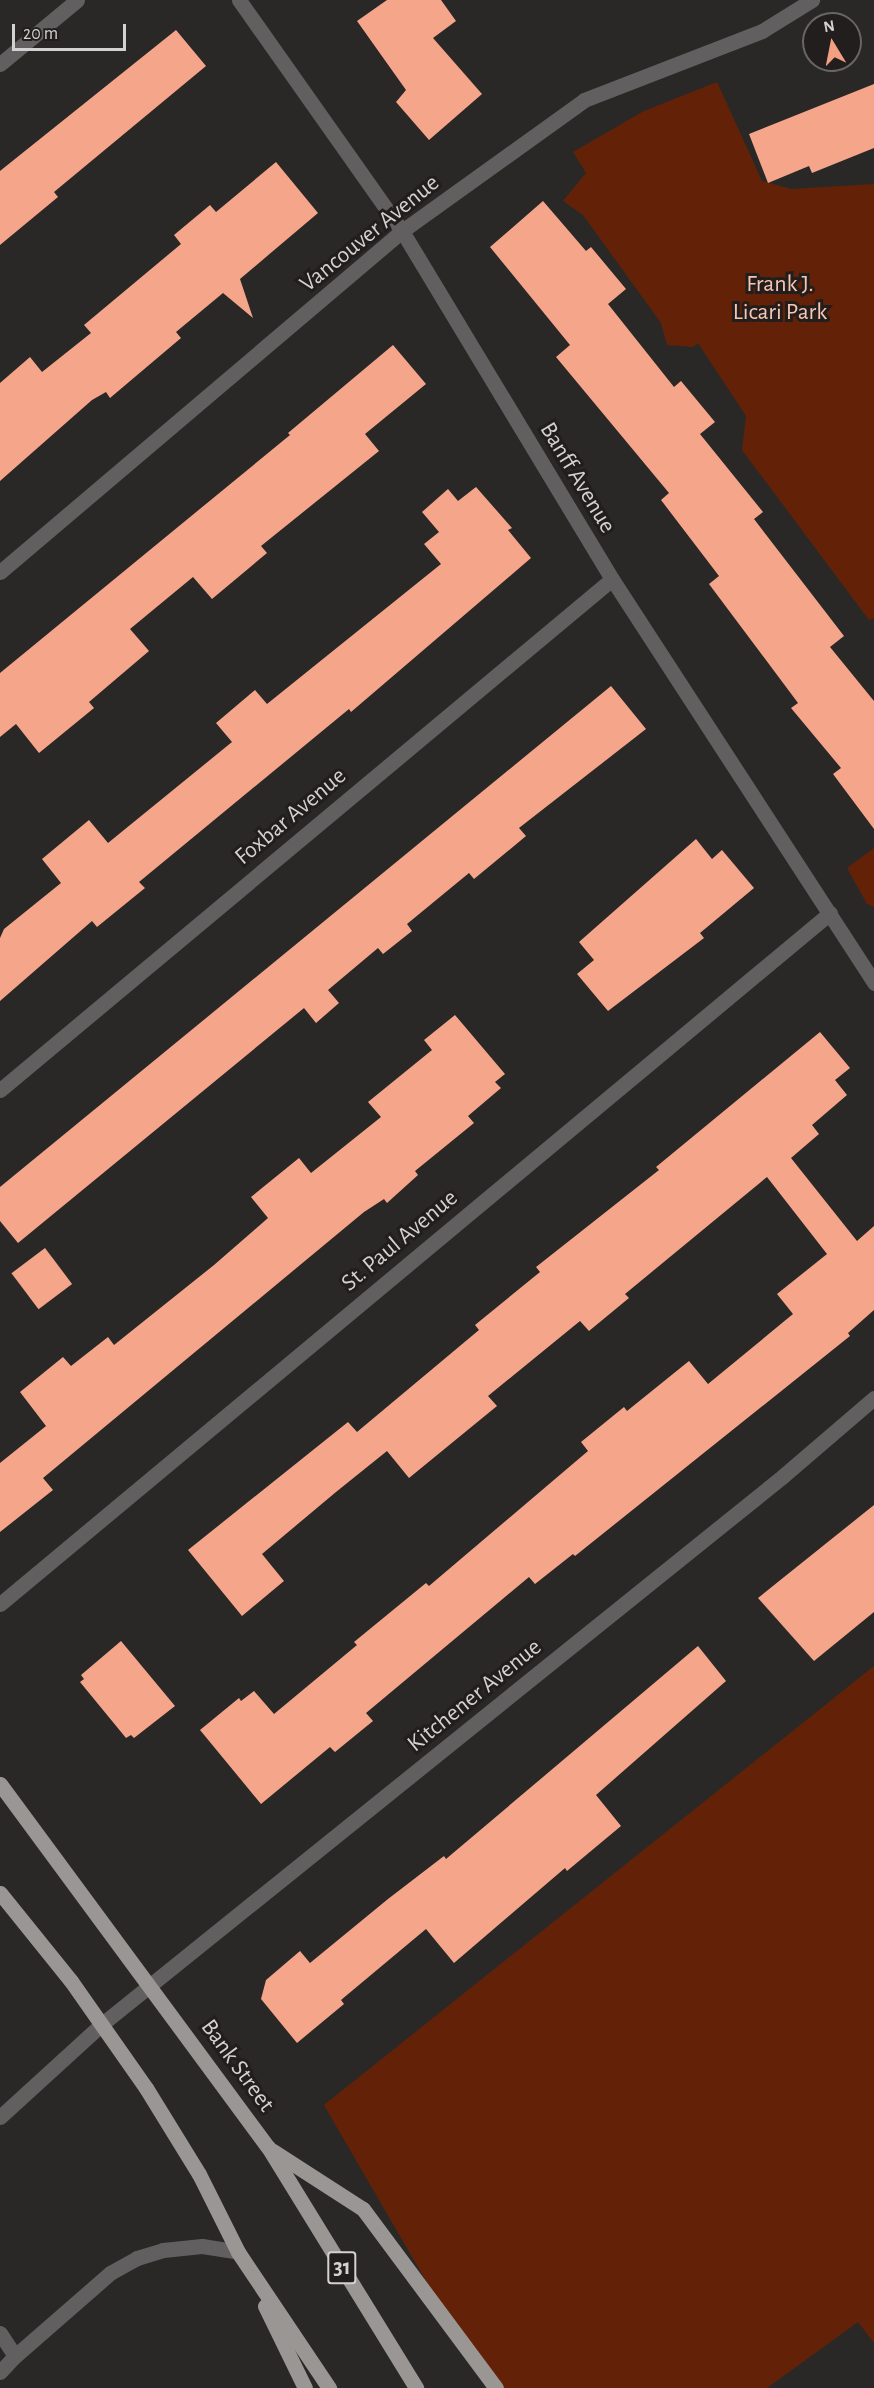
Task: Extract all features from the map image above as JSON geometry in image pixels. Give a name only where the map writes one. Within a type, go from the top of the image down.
[{"type":"main road","name":"Bank Street","points":[[0,1784],[268,2147],[416,2388]]},
{"type":"main road","points":[[0,1893],[102,2024],[193,2165],[305,2388]]},
{"type":"main road","points":[[268,2147],[363,2209],[496,2388]]},
{"type":"main road","points":[[238,2252],[329,2388]]},
{"type":"street","points":[[0,64],[77,0]]},
{"type":"street","name":"Banff Avenue","points":[[239,0],[402,231],[612,579],[874,983]]},
{"type":"street","name":"Vancouver Avenue","points":[[0,572],[402,231],[584,100],[762,31],[812,0]]},
{"type":"street","name":"Foxbar Avenue","points":[[0,1090],[612,579]]},
{"type":"street","name":"St. Paul Avenue","points":[[0,1604],[830,913]]},
{"type":"street","name":"Kitchener Avenue","points":[[0,2117],[102,2024],[783,1476],[874,1398]]},
{"type":"street","points":[[0,2372],[15,2356],[110,2273],[136,2258],[163,2250],[202,2246],[238,2252]]},
{"type":"street","points":[[0,2333],[15,2356]]},
{"type":"green space","name":"Frank J. Licari Park","points":[[717,82],[762,181],[791,189],[874,184],[874,618],[869,620],[742,450],[746,416],[698,343],[693,347],[667,345],[661,323],[583,215],[563,201],[586,173],[573,152],[644,111]]},
{"type":"green space","points":[[874,848],[874,907],[867,904],[847,868]]},
{"type":"green space","points":[[874,1666],[874,2343],[858,2322],[767,2388],[488,2388],[324,2105]]},
{"type":"building","points":[[387,0],[441,0],[456,21],[433,38],[482,94],[429,140],[396,102],[406,90],[357,21]]},
{"type":"building","points":[[176,30],[206,66],[54,192],[58,197],[0,245],[0,171]]},
{"type":"building","points":[[874,84],[874,148],[812,173],[809,166],[768,183],[749,134]]},
{"type":"building","points":[[276,162],[318,213],[240,279],[253,318],[223,293],[176,332],[181,338],[110,398],[106,392],[92,400],[0,481],[0,383],[30,357],[42,372],[91,333],[84,325],[181,244],[174,235],[210,205],[216,212]]},
{"type":"building","points":[[543,201],[586,251],[591,247],[626,289],[608,304],[674,387],[681,381],[715,422],[700,434],[763,512],[754,519],[844,636],[830,647],[874,701],[874,829],[833,774],[841,768],[791,708],[798,703],[709,584],[719,576],[661,500],[669,493],[556,357],[570,345],[490,247]]},
{"type":"building","points":[[393,345],[426,384],[365,434],[379,451],[261,546],[267,553],[212,599],[193,577],[130,629],[149,651],[89,702],[94,708],[39,753],[16,724],[0,737],[0,673],[290,435],[288,433]]},
{"type":"building","points":[[476,487],[512,528],[508,530],[531,558],[351,712],[349,709],[139,882],[145,888],[97,927],[92,921],[0,1001],[0,938],[4,929],[61,883],[42,859],[89,820],[108,843],[232,742],[216,723],[255,690],[267,704],[441,564],[424,544],[439,532],[422,512],[448,489],[458,501]]},
{"type":"building","points":[[611,686],[646,729],[519,828],[526,836],[474,879],[469,873],[407,924],[412,931],[383,954],[378,948],[328,990],[339,1003],[316,1023],[304,1008],[18,1243],[0,1221],[0,1187]]},
{"type":"building","points":[[696,839],[712,859],[722,850],[754,888],[700,933],[704,938],[608,1011],[577,974],[594,960],[579,942]]},
{"type":"building","points":[[455,1015],[505,1074],[495,1082],[501,1088],[468,1116],[474,1123],[415,1171],[418,1175],[387,1203],[384,1199],[364,1212],[43,1478],[53,1490],[0,1532],[0,1463],[46,1426],[20,1392],[63,1357],[71,1366],[108,1337],[114,1345],[214,1265],[268,1218],[251,1197],[299,1158],[311,1173],[381,1117],[368,1102],[432,1050],[424,1040]]},
{"type":"building","points":[[820,1032],[850,1068],[835,1080],[847,1095],[812,1125],[819,1134],[791,1158],[857,1241],[874,1226],[874,1310],[848,1333],[850,1336],[575,1556],[573,1554],[535,1584],[529,1577],[366,1713],[373,1721],[335,1752],[330,1747],[261,1804],[200,1730],[239,1698],[241,1701],[254,1691],[274,1714],[357,1645],[354,1642],[426,1583],[429,1586],[588,1451],[581,1442],[624,1407],[627,1411],[689,1361],[708,1384],[793,1314],[777,1294],[827,1254],[767,1177],[625,1294],[629,1298],[589,1331],[580,1321],[488,1396],[497,1406],[409,1478],[387,1451],[336,1492],[262,1554],[284,1581],[242,1616],[188,1550],[348,1422],[357,1432],[479,1330],[475,1325],[540,1272],[536,1267],[659,1170],[656,1167]]},
{"type":"building","points":[[45,1248],[72,1284],[39,1309],[11,1273]]},
{"type":"building","points":[[874,1505],[874,1612],[814,1661],[758,1598]]},
{"type":"building","points":[[121,1641],[175,1706],[134,1738],[131,1735],[126,1738],[80,1682],[84,1679],[81,1675]]},
{"type":"building","points":[[698,1646],[726,1681],[596,1795],[621,1826],[567,1871],[565,1868],[454,1963],[426,1929],[341,2000],[344,2004],[297,2043],[261,1999],[266,1980],[300,1951],[310,1963],[444,1856],[446,1859]]}]
